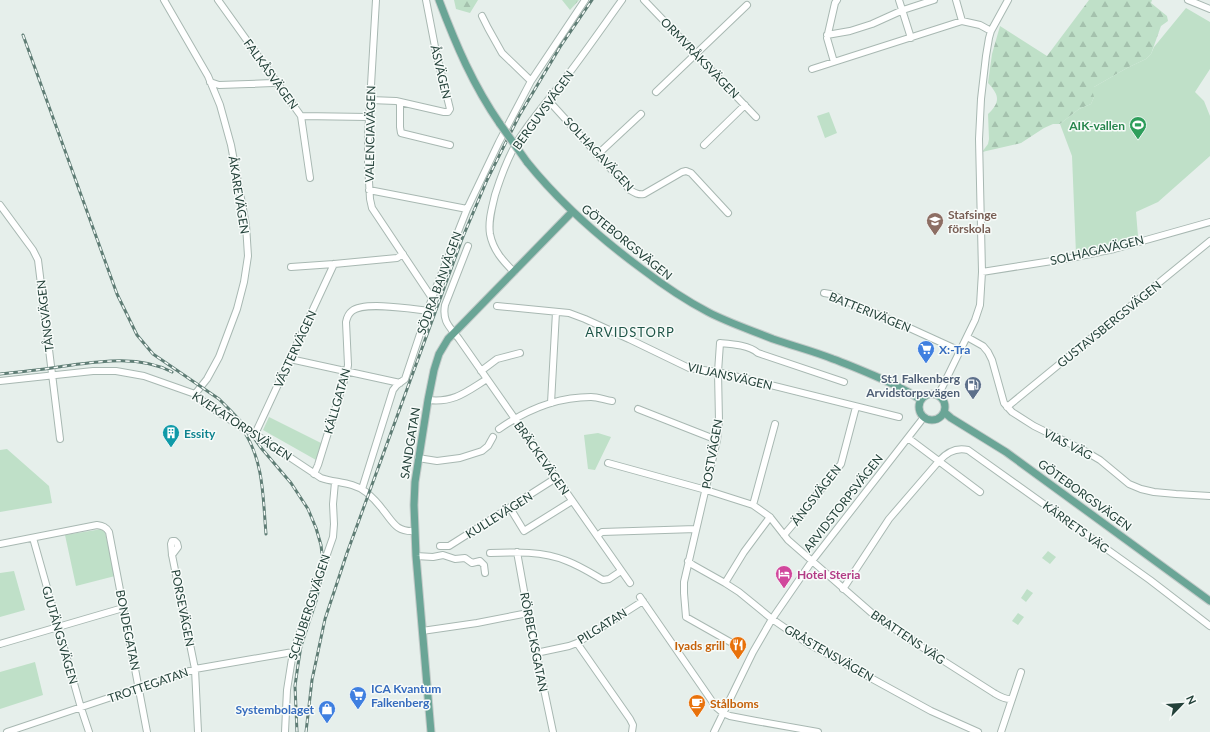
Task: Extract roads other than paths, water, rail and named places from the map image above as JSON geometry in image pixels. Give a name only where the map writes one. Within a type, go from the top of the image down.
[{"type":"main road","name":"GÖTEBORGSVÄGEN","points":[[439,0],[453,37],[478,91],[527,162],[542,181],[572,212],[621,254],[665,286],[709,312],[774,339],[834,359],[898,386],[921,400]]},
{"type":"main road","name":"SANDGATAN","points":[[431,732],[414,531],[415,482],[434,370],[439,354],[454,332],[572,212]]},
{"type":"main road","points":[[929,394],[938,396],[944,403],[944,412],[934,419],[924,417],[920,410],[919,404],[921,400],[924,396],[929,394]]},
{"type":"main road","name":"GÖTEBORGSVÄGEN","points":[[944,412],[1036,473],[1210,601]]},
{"type":"street","name":"ÅKAREVÄGEN","points":[[164,0],[208,76],[220,105],[231,144],[246,225],[248,256],[244,282],[237,309],[218,357],[207,379],[195,394]]},
{"type":"street","name":"FALKÅSVÄGEN","points":[[218,0],[301,116],[310,178]]},
{"type":"street","name":"VALENCIAVÄGEN","points":[[376,0],[368,117],[369,190],[372,208],[432,298]]},
{"type":"street","name":"ÅSVÄGEN","points":[[370,100],[388,100],[444,112],[448,112],[450,109],[436,52],[426,0]]},
{"type":"street","name":"SÖDRA BANVÄGEN","points":[[362,489],[393,390],[406,377],[429,311],[432,298],[467,208],[531,81],[585,0]]},
{"type":"street","name":"BERGUVSVÄGEN","points":[[514,272],[502,260],[494,246],[490,234],[489,224],[498,186],[519,139],[622,0]]},
{"type":"street","name":"ORMVRÅKSVÄGEN","points":[[644,0],[756,117]]},
{"type":"street","points":[[834,62],[827,35],[837,0]]},
{"type":"street","points":[[899,0],[911,38]]},
{"type":"street","points":[[827,35],[850,31],[872,24],[903,10],[934,0]]},
{"type":"street","points":[[956,0],[962,22]]},
{"type":"street","points":[[938,396],[967,337],[980,305],[982,272],[979,139],[986,56],[991,31],[1008,0]]},
{"type":"street","points":[[1188,0],[1210,9]]},
{"type":"street","points":[[656,92],[747,5]]},
{"type":"street","points":[[482,16],[502,53],[531,81]]},
{"type":"street","points":[[812,69],[962,22],[980,25],[991,31]]},
{"type":"street","points":[[210,82],[219,85],[273,83],[276,81]]},
{"type":"street","name":"SOLHAGAVÄGEN","points":[[548,100],[630,190],[638,195],[644,194],[682,172],[688,171],[728,212]]},
{"type":"street","points":[[400,102],[401,133],[450,145]]},
{"type":"street","points":[[704,145],[745,106]]},
{"type":"street","points":[[597,155],[641,114]]},
{"type":"street","points":[[301,116],[368,117]]},
{"type":"street","points":[[369,190],[467,208]]},
{"type":"street","name":"TÅNGVÄGEN","points":[[0,205],[33,250],[38,260],[60,439]]},
{"type":"street","name":"SOLHAGAVÄGEN","points":[[982,272],[1072,258],[1114,249],[1210,222]]},
{"type":"street","name":"GUSTAVSBERGSVÄGEN","points":[[1007,407],[1210,241]]},
{"type":"street","name":"BRÄCKEVÄGEN","points":[[468,246],[445,305],[444,312],[448,326],[454,332],[630,583]]},
{"type":"street","points":[[291,267],[397,258],[403,254]]},
{"type":"street","name":"VÄSTERVÄGEN","points":[[255,434],[334,264]]},
{"type":"street","name":"BATTERIVÄGEN","points":[[824,293],[903,325],[960,352]]},
{"type":"street","name":"KÄLLGATAN","points":[[314,474],[321,457],[347,371],[346,322],[348,315],[352,310],[360,307],[371,306],[429,311]]},
{"type":"street","name":"VILJANSVÄGEN","points":[[497,306],[569,313],[629,339],[689,368],[718,372],[899,417]]},
{"type":"street","points":[[551,403],[556,312]]},
{"type":"street","points":[[967,337],[983,346],[988,352],[1004,403],[1007,407]]},
{"type":"street","name":"POSTVÄGEN","points":[[732,643],[686,617],[684,593],[684,582],[688,561],[717,440],[719,421],[718,372],[720,343],[735,344],[754,349],[758,353],[844,382]]},
{"type":"street","points":[[481,371],[497,359],[520,353]]},
{"type":"street","points":[[290,359],[400,383]]},
{"type":"street","name":"KVEKATORPSVÄGEN","points":[[0,381],[93,371],[126,372],[144,376],[195,394],[206,404],[255,434],[321,478],[350,484],[362,489],[373,498],[397,527],[404,531],[414,531]]},
{"type":"street","points":[[428,400],[449,400],[459,396],[487,379]]},
{"type":"street","points":[[499,429],[514,418],[558,400],[590,397],[612,401]]},
{"type":"street","name":"ÄNGSVÄGEN","points":[[784,535],[841,464],[856,407]]},
{"type":"street","name":"VIAS VÄG","points":[[1007,407],[1012,412],[1034,426],[1100,460],[1129,484],[1154,492],[1210,496]]},
{"type":"street","points":[[638,410],[717,440]]},
{"type":"street","name":"ARVIDSTORPSVÄGEN","points":[[714,732],[753,652],[772,619],[812,561],[924,417]]},
{"type":"street","points":[[753,506],[775,424]]},
{"type":"street","points":[[418,458],[437,461],[472,455],[482,451],[488,446],[493,437]]},
{"type":"street","points":[[908,438],[980,492]]},
{"type":"street","name":"KÄRRETS VÄG","points":[[843,589],[889,519],[945,454],[962,449],[968,450],[1150,580],[1210,626]]},
{"type":"street","name":"BRATTENS VÄG","points":[[608,463],[706,490],[753,506],[770,517],[788,540],[874,615],[907,638],[998,695],[1008,700],[1012,699]]},
{"type":"street","name":"KULLEVÄGEN","points":[[440,546],[449,546],[556,478]]},
{"type":"street","name":"SCHUBERGSVÄGEN","points":[[285,732],[287,690],[293,652],[332,537],[334,524],[333,504],[335,482]]},
{"type":"street","points":[[510,508],[524,531],[572,501]]},
{"type":"street","points":[[725,583],[744,552],[770,517]]},
{"type":"street","name":"BONDEGATAN","points":[[33,538],[97,526],[107,528],[147,732]]},
{"type":"street","points":[[597,536],[602,532],[696,528]]},
{"type":"street","points":[[0,544],[33,538]]},
{"type":"street","name":"GJUTÄNGSVÄGEN","points":[[33,538],[89,732]]},
{"type":"street","name":"RÖRBECKSGATAN","points":[[517,552],[553,732]]},
{"type":"street","points":[[490,553],[532,553],[566,560],[603,580],[609,579],[621,571]]},
{"type":"street","name":"PORSEVÄGEN","points":[[172,555],[195,669],[198,732]]},
{"type":"street","points":[[416,556],[433,557],[443,555],[455,559],[465,558],[472,562],[480,561],[484,565],[485,573]]},
{"type":"street","name":"GRÅSTENSVÄGEN","points":[[688,561],[739,592],[772,619],[807,643],[932,711],[978,732]]},
{"type":"street","name":"PILGATAN","points":[[536,653],[577,643],[641,599],[716,707],[723,713]]},
{"type":"street","points":[[0,644],[123,608]]},
{"type":"street","points":[[422,631],[477,623],[528,613]]},
{"type":"street","points":[[577,643],[630,719],[633,725],[632,732]]},
{"type":"street","name":"TROTTEGATAN","points":[[7,732],[195,669],[293,652]]},
{"type":"street","points":[[1001,732],[1021,672]]},
{"type":"street","points":[[723,713],[730,716],[818,732]]},
{"type":"railway","points":[[306,732],[312,680],[325,619],[347,553],[462,239],[487,180],[519,116],[560,47],[592,0]]},
{"type":"railway","points":[[23,35],[117,294],[137,335],[153,354],[219,399],[246,427],[262,449],[291,483],[308,509],[316,528],[321,545],[323,563],[316,601],[301,646],[298,665],[295,686],[297,732]]},
{"type":"railway","points":[[0,374],[87,363],[116,361],[145,363],[159,366],[172,372]]},
{"type":"railway","points":[[245,433],[256,457],[262,482],[266,534]]},
{"type":"place","name":"AIK-vallen","points":[[1138,140]]},
{"type":"place","name":"Stafsinge förskola","points":[[935,236]]},
{"type":"place","name":"X:-Tra","points":[[926,364]]},
{"type":"place","name":"St1 Falkenberg Arvidstorpsvägen","points":[[973,400]]},
{"type":"place","name":"Essity","points":[[171,448]]},
{"type":"place","name":"Hotel Steria","points":[[784,589]]},
{"type":"place","name":"Iyads grill","points":[[738,660]]},
{"type":"place","name":"ICA Kvantum Falkenberg","points":[[358,710]]},
{"type":"place","name":"Stålboms","points":[[697,718]]},
{"type":"place","name":"Systembolaget","points":[[327,724]]},
{"type":"district","name":"ARVIDSTORP","points":[[630,332]]}]
